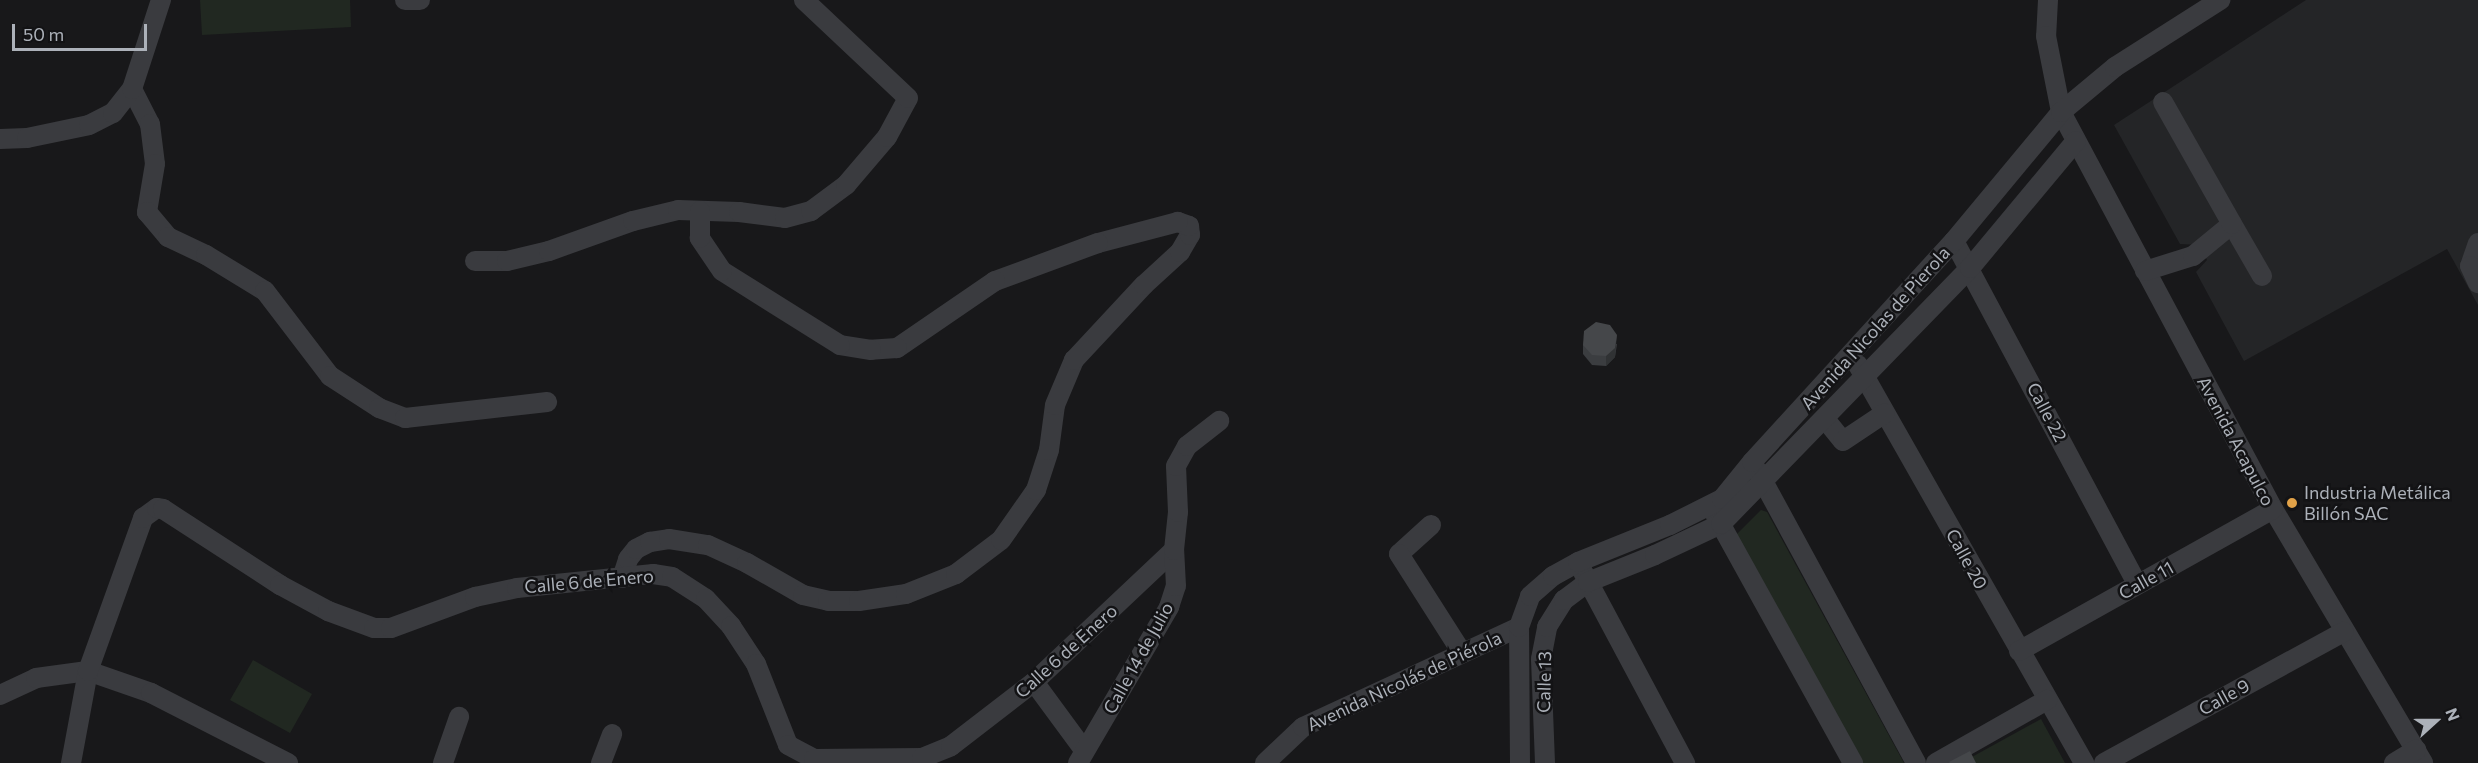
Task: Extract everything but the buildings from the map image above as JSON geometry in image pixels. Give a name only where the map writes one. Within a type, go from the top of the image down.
[{"type":"street","points":[[0,139],[27,138],[98,122],[121,106],[132,89],[161,0]]},
{"type":"street","points":[[405,0],[420,0]]},
{"type":"street","points":[[475,261],[507,261],[549,252],[633,221],[678,210],[785,218],[811,211],[853,177],[887,137],[908,98],[804,0]]},
{"type":"street","name":"Avenida Acapulco","points":[[2048,0],[2046,36],[2061,112],[2273,509],[2343,632],[2419,757]]},
{"type":"street","name":"Avenida Nicolas de Pierola","points":[[1520,763],[1519,627],[1530,596],[1552,576],[1578,562],[1722,499],[1752,462],[1954,241],[2061,112],[2115,67],[2220,0]]},
{"type":"street","points":[[132,89],[150,124],[155,164],[147,212],[168,237],[206,255],[265,291],[330,376],[379,408],[405,418],[547,402]]},
{"type":"street","points":[[2163,102],[2262,276]]},
{"type":"street","points":[[1721,524],[1970,268],[2076,141]]},
{"type":"street","points":[[622,578],[628,558],[636,549],[650,542],[669,539],[708,544],[747,563],[802,595],[828,602],[859,601],[906,594],[956,574],[1001,540],[1028,504],[1046,464],[1055,405],[1066,374],[1084,347],[1180,252],[1190,234],[1189,226],[1178,222],[1098,243],[995,282],[897,348],[871,350],[840,345],[722,271],[700,238],[700,211]]},
{"type":"street","points":[[2145,272],[2193,256],[2232,224]]},
{"type":"street","name":"Calle 22","points":[[1954,241],[2137,584]]},
{"type":"street","points":[[2478,243],[2470,266],[2478,283]]},
{"type":"street","name":"Calle 20","points":[[1852,354],[2084,763]]},
{"type":"street","points":[[1825,419],[1843,441],[1885,413]]},
{"type":"street","name":"Calle 14 de Julio","points":[[1081,756],[1168,607],[1176,586],[1174,550],[1178,512],[1175,474],[1178,460],[1186,446],[1219,421]]},
{"type":"street","points":[[1752,462],[1916,763]]},
{"type":"street","points":[[1710,506],[1853,763]]},
{"type":"street","name":"Calle 6 de Enero","points":[[88,671],[143,518],[158,508],[163,509],[280,585],[328,611],[374,628],[391,628],[496,591],[662,575],[680,582],[705,599],[731,626],[756,664],[788,745],[814,759],[916,758],[932,755],[964,738],[1034,682],[1174,550]]},
{"type":"street","name":"Calle 11","points":[[2019,651],[2273,509]]},
{"type":"street","name":"Calle 13","points":[[1545,763],[1541,659],[1547,627],[1564,600],[1588,582],[1655,555],[1721,524]]},
{"type":"street","points":[[1431,525],[1399,554],[1462,653]]},
{"type":"street","points":[[1578,562],[1685,763]]},
{"type":"street","name":"Avenida Nicolás de Piérola","points":[[1266,763],[1303,727],[1519,627]]},
{"type":"street","name":"Calle 9","points":[[2104,763],[2343,632]]},
{"type":"street","points":[[70,763],[88,671]]},
{"type":"street","points":[[0,695],[36,678],[88,671],[151,693],[288,763]]},
{"type":"street","points":[[1034,682],[1081,756]]},
{"type":"street","points":[[1936,763],[2047,700]]},
{"type":"street","points":[[443,763],[459,717]]},
{"type":"street","points":[[601,763],[612,734]]},
{"type":"street","points":[[2394,763],[2419,757]]},
{"type":"shaded area","points":[[200,0],[350,0],[351,27],[202,35]]},
{"type":"shaded area","points":[[2306,0],[2478,0],[2478,305],[2447,249],[2244,361],[2196,272],[2207,260],[2200,245],[2180,244],[2114,125]]},
{"type":"shaded area","points":[[1761,510],[1767,512],[1904,763],[1857,763],[1732,539]]},
{"type":"shaded area","points":[[253,660],[312,694],[290,733],[230,700]]},
{"type":"shaded area","points":[[2041,719],[2065,763],[1961,763]]},
{"type":"place","name":"Industria Metálica Billón SAC","points":[[2292,503]]}]
